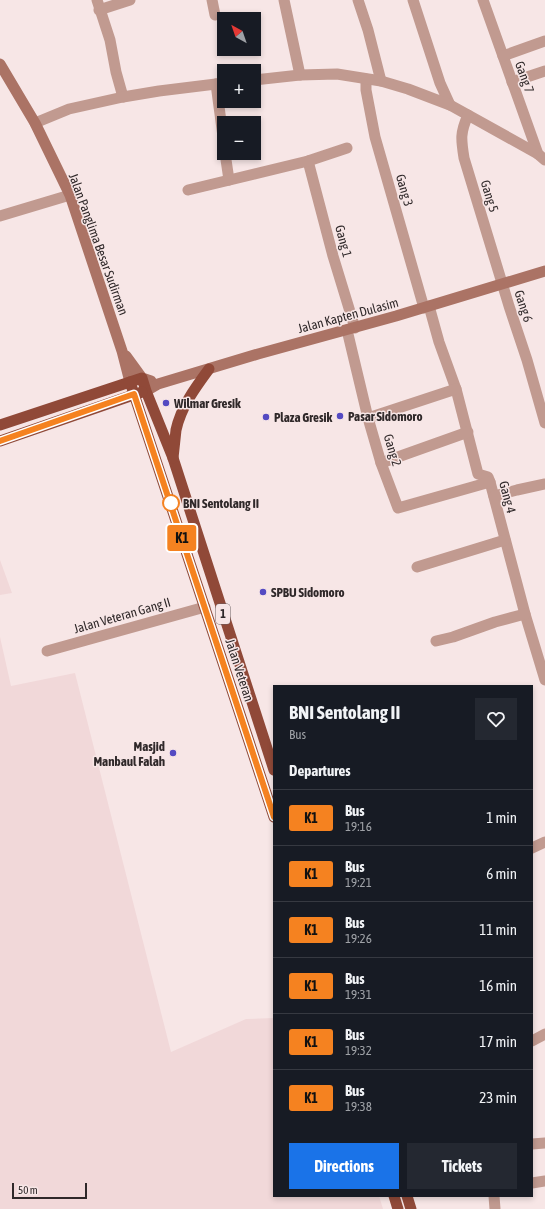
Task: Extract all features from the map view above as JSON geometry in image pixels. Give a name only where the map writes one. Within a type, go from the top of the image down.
[{"type":"highway","points":[[173,458],[176,429],[182,412],[197,385],[209,369]]},
{"type":"highway","points":[[0,425],[142,378]]},
{"type":"highway","name":"1","points":[[142,378],[146,391]]},
{"type":"highway","name":"Jalan Veteran","points":[[130,382],[273,814]]},
{"type":"highway","points":[[0,441],[146,391]]},
{"type":"highway","name":"Jalan Veteran","points":[[146,391],[173,458],[273,767]]},
{"type":"highway","points":[[394,1197],[398,1209]]},
{"type":"highway","points":[[407,1197],[411,1209]]},
{"type":"main road","name":"Jalan Panglima Besar Sudirman","points":[[0,64],[38,129],[70,195],[122,351],[130,382]]},
{"type":"main road","name":"Jalan Kapten Dulasim","points":[[146,391],[158,384],[258,354],[427,307],[545,271]]},
{"type":"main road","name":"Jalan Panglima Besar Sudirman","points":[[122,351],[142,378]]},
{"type":"main road","points":[[142,378],[158,384]]},
{"type":"street","points":[[123,98],[110,40],[98,5],[130,0]]},
{"type":"street","points":[[212,0],[215,15]]},
{"type":"street","points":[[284,0],[300,75]]},
{"type":"street","points":[[358,0],[368,30],[381,81]]},
{"type":"street","points":[[413,0],[440,84],[450,105]]},
{"type":"street","name":"Gang 7","points":[[483,0],[512,82],[541,153]]},
{"type":"street","points":[[503,56],[545,41]]},
{"type":"street","points":[[512,82],[545,71]]},
{"type":"street","points":[[261,79],[300,75],[337,74],[381,81],[408,89],[450,105],[541,153]]},
{"type":"street","name":"Gang 3","points":[[366,79],[366,90],[375,137],[427,307]]},
{"type":"street","points":[[38,129],[69,109],[159,91],[217,83]]},
{"type":"street","name":"Gang 5","points":[[468,115],[464,124],[461,138],[464,158],[502,284]]},
{"type":"street","points":[[188,190],[308,161],[347,148]]},
{"type":"street","points":[[226,160],[229,180]]},
{"type":"street","name":"Gang 1","points":[[308,161],[351,329]]},
{"type":"street","points":[[0,216],[70,195]]},
{"type":"street","name":"Gang 6","points":[[502,284],[543,405],[545,423]]},
{"type":"street","name":"Gang 4","points":[[427,307],[456,389],[478,474],[488,477],[490,482],[525,614],[545,680]]},
{"type":"street","name":"Gang 2","points":[[351,329],[368,418],[381,463],[398,508],[490,482]]},
{"type":"street","points":[[368,418],[456,389]]},
{"type":"street","points":[[381,463],[468,432]]},
{"type":"street","points":[[494,496],[545,484]]},
{"type":"street","points":[[417,567],[505,540]]},
{"type":"street","name":"Jalan Veteran Gang II","points":[[47,651],[205,606]]},
{"type":"street","points":[[436,641],[525,614]]},
{"type":"street","points":[[533,848],[545,842]]},
{"type":"street","points":[[533,1040],[545,1034]]},
{"type":"street","points":[[533,1144],[545,1143]]},
{"type":"street","points":[[533,1183],[545,1181]]},
{"type":"street","points":[[494,1197],[495,1209]]},
{"type":"shaded area","points":[[0,560],[12,593],[0,595]]},
{"type":"shaded area","points":[[0,637],[11,686],[75,673],[171,1052],[246,1019],[273,1018],[273,1197],[379,1197],[383,1209],[0,1209]]},
{"type":"bus line","name":"K1","points":[[0,441],[134,394],[273,814]]},
{"type":"place","name":"Wilmar Gresik","points":[[166,403]]},
{"type":"place","name":"Pasar Sidomoro","points":[[340,416]]},
{"type":"place","name":"Plaza Gresik","points":[[266,417]]},
{"type":"place","name":"BNI Sentolang II","points":[[171,503]]},
{"type":"place","name":"SPBU Sidomoro","points":[[263,592]]},
{"type":"place","name":"Masjid Manbaul Falah","points":[[173,753]]}]
